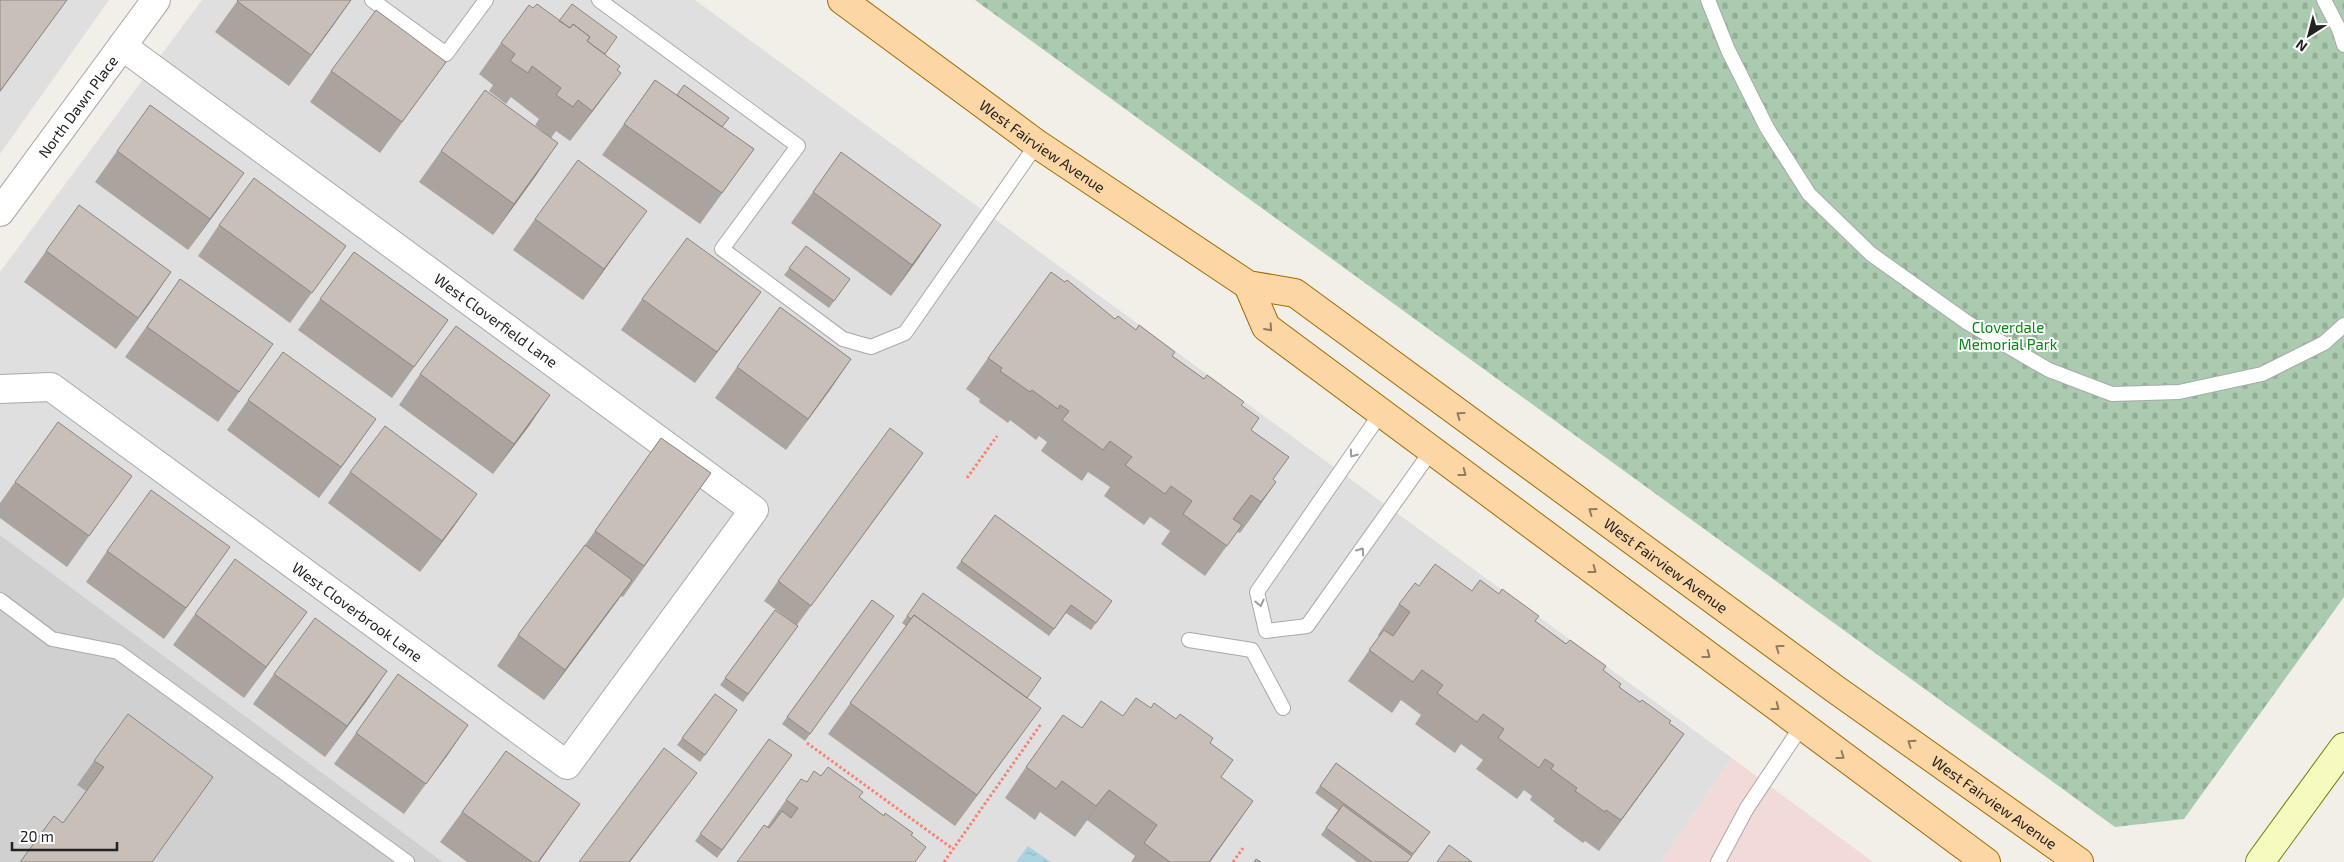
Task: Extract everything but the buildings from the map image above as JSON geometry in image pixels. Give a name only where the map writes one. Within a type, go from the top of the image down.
[{"type":"main road","name":"West Fairview Avenue","points":[[842,0],[1037,144],[1248,285],[1295,293],[1836,689],[2079,862]]},
{"type":"main road","points":[[1248,285],[1266,327],[1801,727],[1986,862]]},
{"type":"main road","points":[[2260,862],[2344,747]]},
{"type":"street","name":"North Dawn Place","points":[[0,212],[156,0]]},
{"type":"street","name":"West Cloverfield Lane","points":[[122,46],[754,510],[669,626]]},
{"type":"street","name":"West Cloverbrook Lane","points":[[0,389],[51,387],[567,765],[669,626]]},
{"type":"lane","points":[[372,0],[446,54],[486,0]]},
{"type":"lane","points":[[599,0],[798,146],[722,249],[843,338],[871,347],[905,333],[1037,144]]},
{"type":"lane","points":[[1708,0],[1728,50],[1767,128],[1809,194],[1871,254],[1968,323],[2049,370],[2112,394],[2179,392],[2262,374],[2324,343],[2344,325]]},
{"type":"lane","points":[[2324,0],[2339,29],[2344,45]]},
{"type":"lane","points":[[1266,631],[1257,592],[1381,414]]},
{"type":"lane","points":[[1252,650],[1266,631],[1307,626],[1432,450]]},
{"type":"lane","points":[[0,600],[52,639],[118,652],[407,862]]},
{"type":"lane","points":[[1189,640],[1252,650]]},
{"type":"lane","points":[[1252,650],[1283,708]]},
{"type":"lane","points":[[1718,862],[1746,808],[1801,727]]},
{"type":"path","points":[[967,478],[997,436]]},
{"type":"path","points":[[944,862],[1042,724]]},
{"type":"path","points":[[807,743],[953,849]]},
{"type":"path","points":[[1233,862],[1243,848]]},
{"type":"shaded area","points":[[0,0],[109,0],[0,154]]},
{"type":"shaded area","points":[[202,0],[695,0],[1732,758],[1661,862],[443,862],[0,535],[0,272]]},
{"type":"shaded area","points":[[0,535],[443,862],[0,862]]},
{"type":"shaded area","points":[[1732,758],[1873,862],[1661,862]]},
{"type":"green space","name":"Cloverdale Memorial Park","points":[[975,0],[2344,0],[2344,597],[2184,819],[2115,827]]},
{"type":"water","points":[[1028,846],[1051,862],[1016,862]]}]
